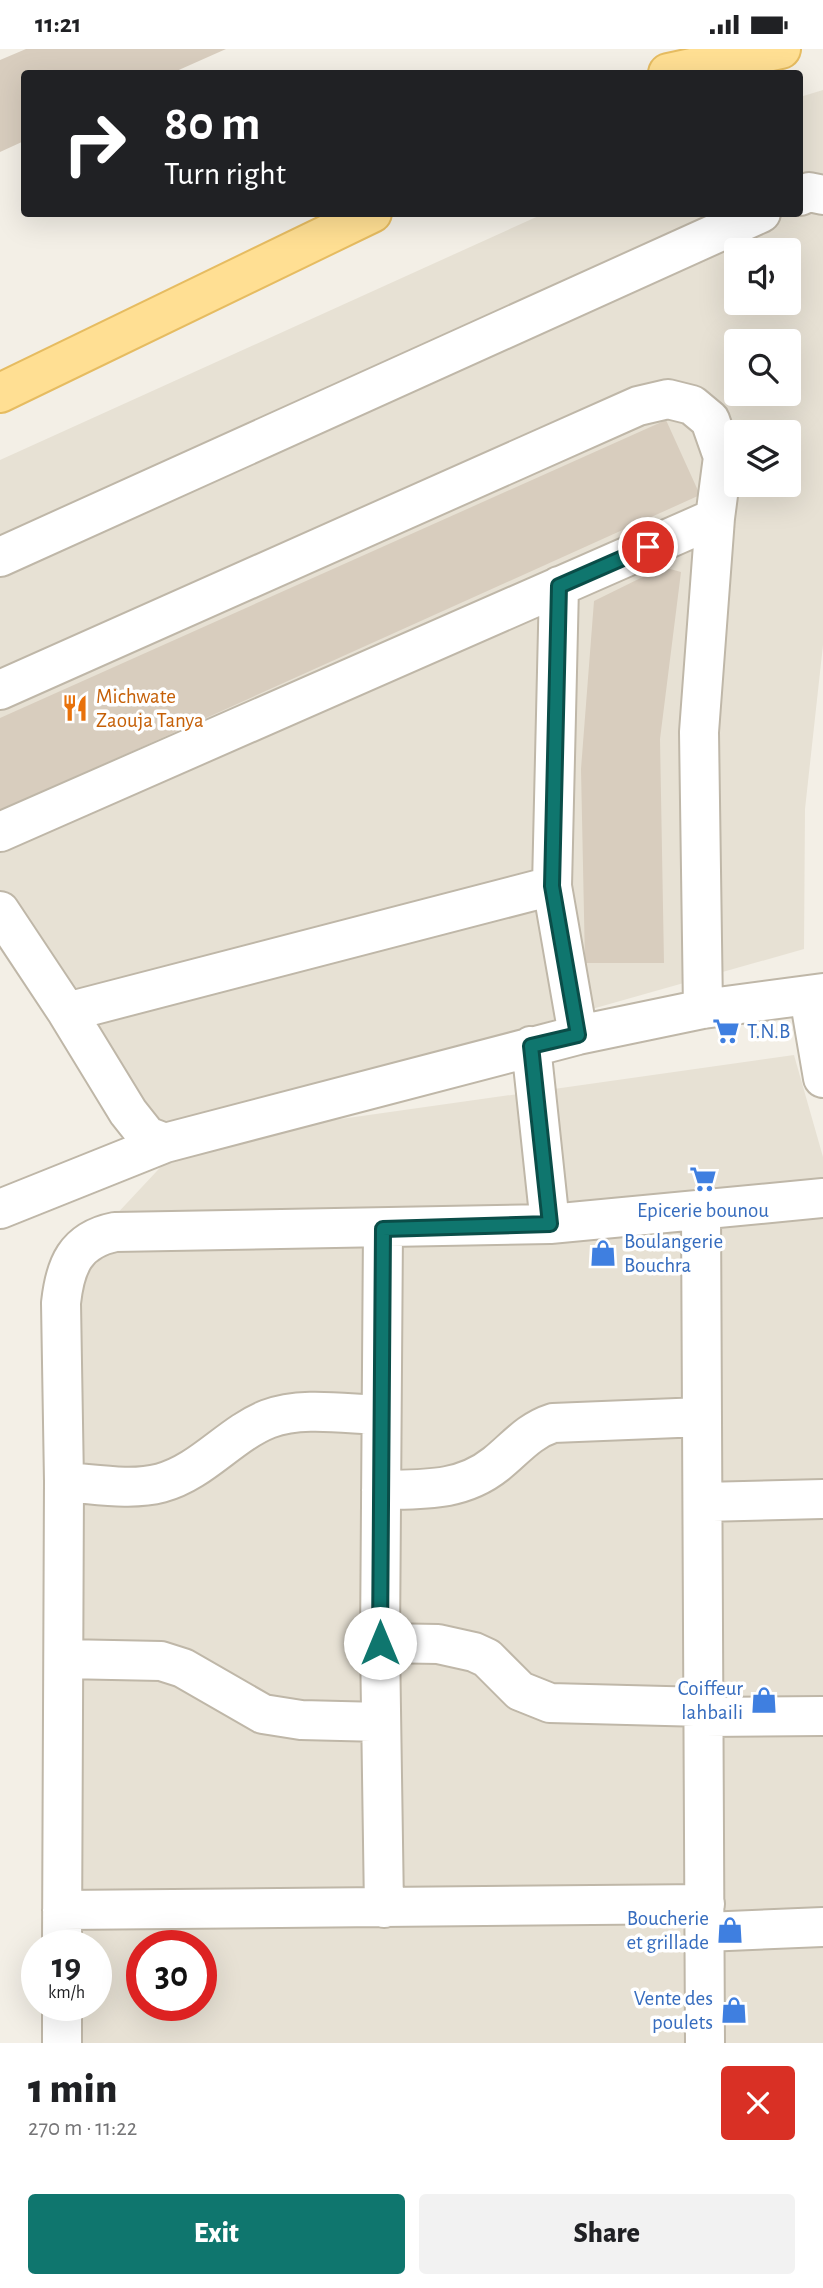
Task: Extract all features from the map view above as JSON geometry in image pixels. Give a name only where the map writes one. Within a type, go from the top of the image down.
[{"type":"main road","points":[[665,70],[696,49]]},
{"type":"main road","points":[[682,70],[780,49]]},
{"type":"main road","points":[[0,393],[364,217]]},
{"type":"street","points":[[803,194],[808,192],[823,195]]},
{"type":"street","points":[[0,557],[752,217]]},
{"type":"street","points":[[0,690],[638,406],[668,399],[692,405],[710,420],[723,457],[715,518],[699,732],[703,1009]]},
{"type":"street","points":[[0,832],[715,518]]},
{"type":"street","points":[[559,586],[552,886],[578,1035]]},
{"type":"street","points":[[67,1011],[552,886]]},
{"type":"street","points":[[0,911],[67,1011],[128,1112],[147,1136],[165,1143]]},
{"type":"street","points":[[0,1209],[165,1143],[531,1046],[703,1009],[816,994],[823,1078]]},
{"type":"street","points":[[531,1046],[550,1224]]},
{"type":"street","points":[[823,1198],[550,1224],[383,1229],[135,1231],[102,1235],[88,1240],[70,1261],[64,1277],[61,1303],[64,1482],[62,1928],[384,1908],[705,1918],[823,1927]]},
{"type":"street","points":[[701,1211],[705,2043]]},
{"type":"street","points":[[383,1229],[380,1722],[384,1908]]},
{"type":"street","points":[[64,1482],[119,1485],[161,1483],[199,1464],[267,1420],[298,1413],[381,1415]]},
{"type":"street","points":[[380,1490],[462,1485],[496,1464],[539,1428],[553,1423],[702,1417]]},
{"type":"street","points":[[703,1502],[823,1499]]},
{"type":"street","points":[[380,1643],[438,1644],[474,1652],[486,1658],[520,1691],[550,1703],[823,1716]]},
{"type":"street","points":[[64,1659],[161,1661],[183,1668],[263,1714],[301,1720],[380,1722]]},
{"type":"street","points":[[62,2021],[62,2043]]},
{"type":"shaded area","points":[[823,90],[823,645],[805,809],[804,949],[136,1138],[0,935],[0,460],[536,217],[803,217],[803,96]]},
{"type":"shaded area","points":[[794,1055],[823,1157],[823,2043],[67,2043],[68,2021],[112,2021],[112,1930],[69,1930],[83,1250],[185,1141]]},
{"type":"building","points":[[26,49],[226,49],[179,70],[21,70],[21,142],[0,152],[0,60]]},
{"type":"building","points":[[666,420],[700,495],[0,811],[0,718]]},
{"type":"building","points":[[663,567],[681,572],[660,739],[664,963],[585,963],[581,769],[594,601]]},
{"type":"place","name":"Michwate Zaouja Tanya","points":[[75,708]]},
{"type":"place","name":"T.N.B","points":[[726,1031]]},
{"type":"place","name":"Epicerie bounou","points":[[703,1179]]},
{"type":"place","name":"Boulangerie Bouchra","points":[[603,1253]]},
{"type":"place","name":"Coiffeur lahbaili","points":[[764,1700]]},
{"type":"place","name":"Boucherie et grillade","points":[[730,1930]]},
{"type":"place","name":"Vente des poulets","points":[[734,2010]]},
{"type":"route","points":[[380,1643],[383,1229],[550,1224],[531,1046],[578,1035],[552,886],[559,586],[648,547]]}]
